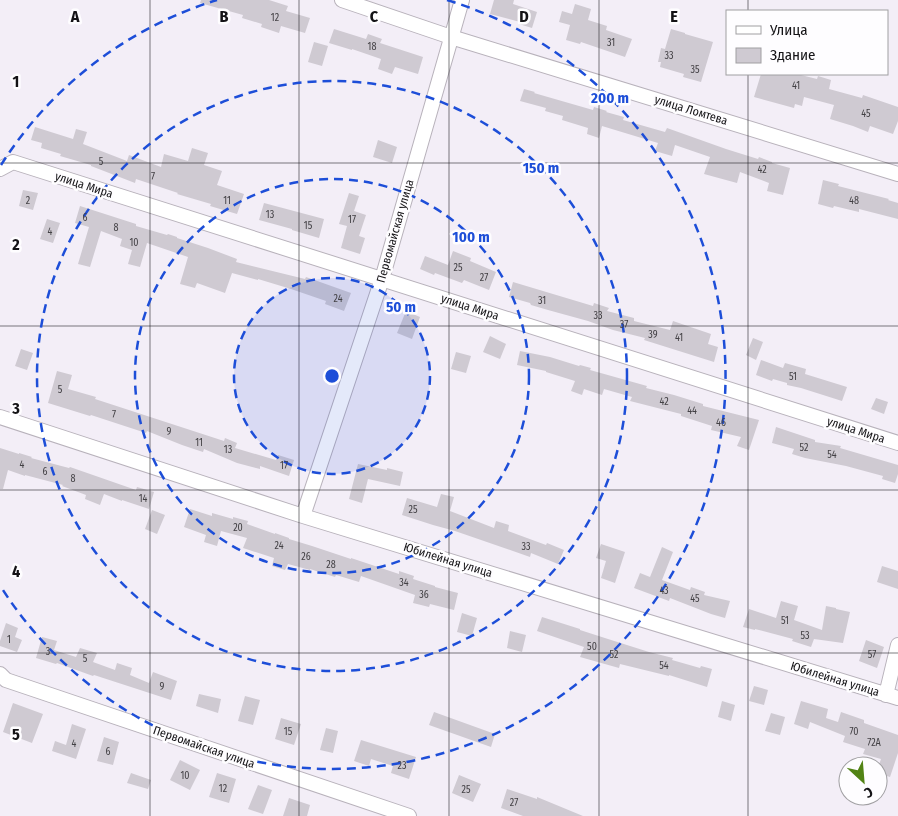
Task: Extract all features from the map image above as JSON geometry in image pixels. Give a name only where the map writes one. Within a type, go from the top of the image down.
[{"type":"street","name":"улица Ломтева","points":[[342,0],[451,37],[898,174]]},
{"type":"street","name":"Первомайская улица","points":[[303,516],[382,279],[462,0]]},
{"type":"street","name":"улица Мира","points":[[0,169],[13,162],[898,443]]},
{"type":"street","name":"Юбилейная улица","points":[[0,416],[303,516],[892,697]]},
{"type":"street","points":[[892,697],[898,646]]},
{"type":"street","name":"Первомайская улица","points":[[0,674],[6,680],[409,816]]},
{"type":"building","points":[[201,0],[269,0],[288,6],[286,11],[310,18],[305,33],[281,26],[279,33],[261,27],[262,24],[242,18],[243,15],[200,3]]},
{"type":"building","points":[[494,0],[514,0],[513,4],[537,12],[532,28],[519,24],[520,22],[490,14]]},
{"type":"building","points":[[575,4],[591,9],[588,20],[607,26],[606,30],[632,39],[625,57],[581,42],[580,44],[566,40],[570,25],[559,22],[562,11],[572,14]]},
{"type":"building","points":[[334,29],[366,39],[368,34],[382,39],[380,43],[423,57],[418,74],[395,67],[392,74],[378,69],[381,59],[329,43]]},
{"type":"building","points":[[671,29],[713,42],[701,82],[683,77],[684,74],[660,67],[661,62],[658,62],[661,48],[665,49]]},
{"type":"building","points":[[314,42],[328,46],[322,66],[308,62]]},
{"type":"building","points":[[761,75],[801,75],[817,79],[818,76],[831,80],[829,89],[862,98],[863,95],[898,107],[898,121],[893,134],[870,126],[868,132],[830,119],[834,105],[804,97],[802,106],[795,104],[794,108],[754,97]]},
{"type":"building","points":[[524,89],[593,110],[594,107],[624,117],[623,120],[665,132],[667,128],[726,149],[758,159],[759,157],[790,168],[783,195],[767,191],[769,183],[740,172],[737,183],[704,174],[710,157],[675,145],[672,156],[655,151],[658,143],[602,126],[599,138],[587,134],[588,128],[562,120],[563,116],[545,111],[546,108],[520,101]]},
{"type":"building","points":[[35,127],[73,139],[76,129],[87,132],[83,144],[127,161],[129,155],[161,167],[164,154],[188,161],[192,148],[208,153],[204,165],[222,171],[217,185],[244,194],[237,214],[136,179],[135,183],[91,165],[41,148],[42,143],[31,140]]},
{"type":"building","points":[[378,140],[397,147],[392,163],[373,157]]},
{"type":"building","points":[[823,180],[898,203],[898,219],[859,209],[859,212],[818,204]]},
{"type":"building","points":[[23,190],[38,193],[33,210],[19,206]]},
{"type":"building","points":[[349,193],[359,196],[354,211],[366,215],[359,236],[365,238],[360,254],[341,248],[347,226],[339,224]]},
{"type":"building","points":[[264,203],[324,219],[319,238],[259,220]]},
{"type":"building","points":[[80,206],[136,224],[136,226],[168,234],[208,248],[237,259],[236,262],[305,279],[306,277],[351,293],[344,311],[325,304],[326,301],[291,289],[232,273],[225,293],[197,283],[195,288],[180,284],[188,257],[147,243],[140,267],[128,264],[132,250],[120,246],[122,239],[101,231],[90,267],[78,264],[89,227],[75,223]]},
{"type":"building","points":[[47,219],[60,223],[53,243],[40,239]]},
{"type":"building","points":[[453,251],[471,258],[470,261],[496,272],[489,290],[464,280],[462,283],[420,269],[425,256],[448,265]]},
{"type":"building","points":[[513,282],[593,306],[594,303],[609,308],[607,311],[634,318],[634,321],[670,330],[673,321],[711,334],[708,344],[718,347],[714,362],[644,340],[645,338],[613,330],[509,297]]},
{"type":"building","points":[[406,311],[420,317],[412,339],[397,333]]},
{"type":"building","points":[[490,336],[506,344],[500,359],[483,352]]},
{"type":"building","points":[[753,338],[763,342],[756,360],[746,355]]},
{"type":"building","points":[[21,349],[33,353],[27,370],[15,366]]},
{"type":"building","points":[[520,351],[591,368],[590,370],[647,386],[646,388],[703,404],[703,406],[759,420],[749,450],[737,446],[741,437],[711,430],[712,426],[681,416],[681,414],[630,401],[632,397],[604,389],[602,395],[584,389],[582,395],[571,391],[575,381],[546,371],[517,365]]},
{"type":"building","points":[[456,352],[471,356],[466,373],[451,369]]},
{"type":"building","points":[[761,360],[783,368],[785,363],[806,369],[805,374],[847,387],[842,401],[756,375]]},
{"type":"building","points":[[57,371],[72,375],[68,389],[224,441],[225,438],[237,443],[235,448],[276,460],[278,455],[294,460],[289,476],[260,466],[260,469],[237,463],[204,449],[203,452],[147,431],[146,433],[48,403]]},
{"type":"building","points":[[876,398],[888,402],[884,414],[871,409]]},
{"type":"building","points":[[776,427],[815,440],[815,442],[841,446],[840,448],[898,465],[895,483],[882,479],[883,476],[792,454],[794,449],[772,443]]},
{"type":"building","points":[[0,448],[31,458],[70,467],[136,490],[137,487],[154,492],[149,509],[104,494],[100,505],[85,499],[86,495],[63,485],[8,470],[3,489],[0,489]]},
{"type":"building","points":[[358,464],[403,472],[400,486],[368,479],[362,503],[349,499]]},
{"type":"building","points":[[441,494],[454,497],[450,511],[494,528],[496,521],[509,525],[508,531],[564,550],[558,564],[531,553],[530,557],[402,515],[407,498],[437,507]]},
{"type":"building","points":[[190,509],[212,516],[212,513],[248,521],[247,524],[289,539],[399,574],[399,571],[414,576],[413,579],[458,593],[454,610],[430,604],[429,607],[413,603],[415,595],[361,576],[359,582],[288,564],[285,570],[272,566],[274,558],[243,548],[247,538],[221,531],[217,546],[204,542],[206,535],[184,527]]},
{"type":"building","points":[[152,510],[165,515],[157,534],[145,529]]},
{"type":"building","points":[[601,544],[625,552],[615,583],[601,578],[606,561],[596,558]]},
{"type":"building","points":[[662,547],[673,552],[662,580],[690,590],[691,587],[705,592],[704,595],[730,601],[725,618],[670,598],[669,601],[634,588],[640,573],[650,577]]},
{"type":"building","points":[[882,566],[898,571],[898,589],[877,582]]},
{"type":"building","points":[[781,601],[798,606],[794,620],[822,630],[826,606],[850,612],[843,643],[814,639],[811,647],[792,641],[793,639],[743,627],[749,609],[776,618]]},
{"type":"building","points":[[462,613],[477,618],[472,636],[457,632]]},
{"type":"building","points":[[542,617],[673,658],[672,660],[700,668],[701,666],[712,669],[707,687],[669,675],[620,664],[619,668],[580,657],[584,647],[537,631]]},
{"type":"building","points":[[6,623],[18,628],[15,637],[22,640],[17,652],[0,646]]},
{"type":"building","points":[[510,631],[526,635],[522,652],[507,648]]},
{"type":"building","points":[[42,637],[57,641],[54,650],[76,657],[80,648],[97,653],[93,662],[115,670],[117,663],[132,668],[130,675],[149,683],[153,672],[177,681],[171,700],[36,658]]},
{"type":"building","points":[[866,640],[884,647],[877,668],[859,661]]},
{"type":"building","points":[[754,686],[768,690],[764,705],[749,701]]},
{"type":"building","points":[[199,694],[221,699],[218,713],[196,706]]},
{"type":"building","points":[[245,696],[260,700],[253,725],[238,721]]},
{"type":"building","points":[[722,701],[735,705],[731,721],[718,717]]},
{"type":"building","points":[[801,701],[828,709],[826,718],[838,722],[841,712],[864,720],[864,723],[898,735],[898,753],[890,777],[888,776],[888,756],[863,754],[865,749],[843,742],[845,736],[810,722],[808,729],[794,724]]},
{"type":"building","points":[[13,703],[43,714],[32,743],[3,732]]},
{"type":"building","points":[[434,712],[495,734],[491,747],[429,725]]},
{"type":"building","points":[[771,713],[785,717],[780,735],[765,731]]},
{"type":"building","points":[[281,718],[301,724],[294,745],[275,739]]},
{"type":"building","points":[[72,724],[86,729],[76,759],[52,751],[55,741],[66,745]]},
{"type":"building","points":[[326,728],[338,731],[333,753],[320,750]]},
{"type":"building","points":[[104,737],[119,742],[113,765],[97,761]]},
{"type":"building","points":[[361,740],[416,757],[409,779],[391,773],[393,766],[371,759],[369,766],[354,761]]},
{"type":"building","points":[[180,760],[200,770],[190,790],[170,780]]},
{"type":"building","points":[[131,773],[151,780],[148,789],[127,783]]},
{"type":"building","points":[[217,773],[236,779],[229,803],[209,797]]},
{"type":"building","points":[[459,775],[481,784],[473,802],[452,793]]},
{"type":"building","points":[[258,785],[272,790],[263,814],[248,809]]},
{"type":"building","points":[[507,789],[537,799],[537,797],[583,816],[523,816],[501,808]]},
{"type":"building","points":[[289,798],[310,805],[307,816],[283,816]]}]
